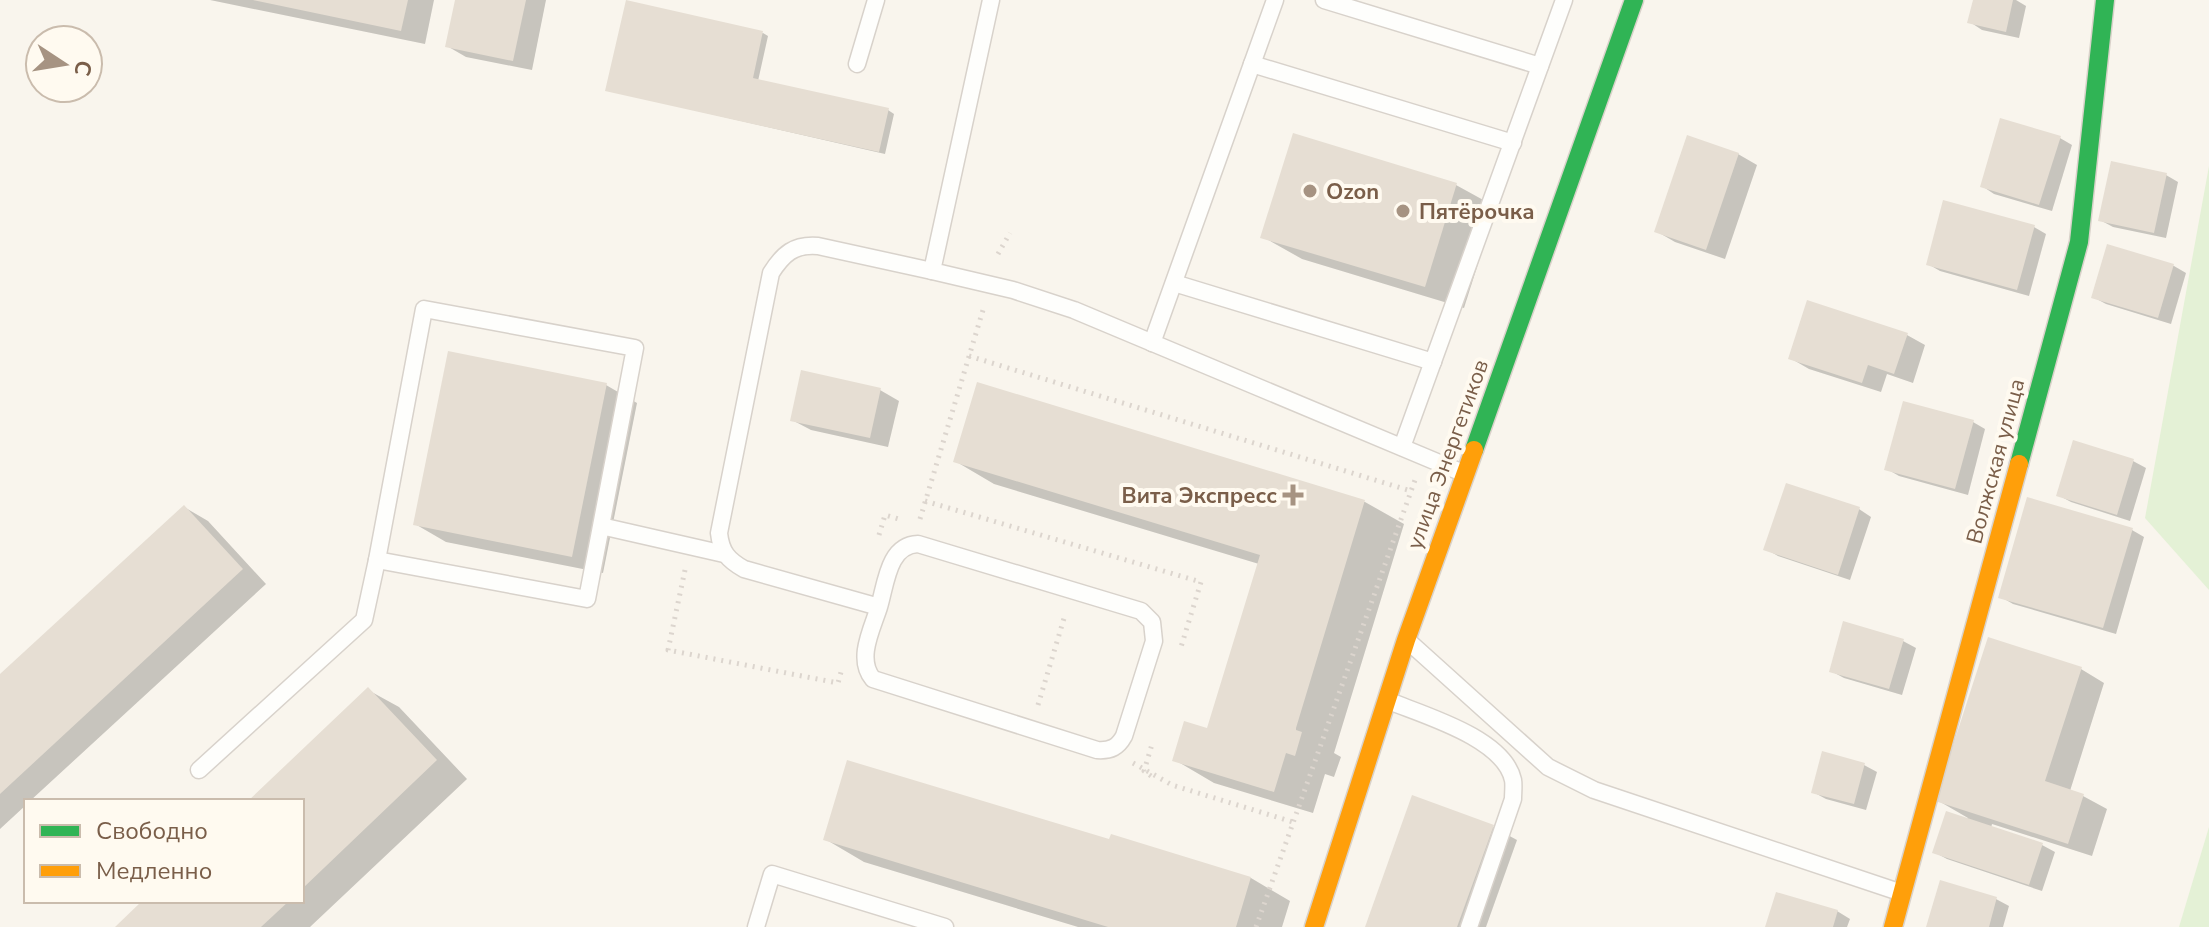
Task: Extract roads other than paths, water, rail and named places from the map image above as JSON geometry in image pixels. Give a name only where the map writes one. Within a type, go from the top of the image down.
[{"type":"street","name":"улица Энергетиков","points":[[1314,927],[1406,640],[1634,0]]},
{"type":"street","name":"Волжская улица","points":[[1893,927],[2079,242],[2105,0]]},
{"type":"lane","points":[[857,64],[876,0]]},
{"type":"lane","points":[[932,271],[991,0]]},
{"type":"lane","points":[[1152,343],[1275,0]]},
{"type":"lane","points":[[1324,0],[1540,66]]},
{"type":"lane","points":[[1402,447],[1564,0]]},
{"type":"lane","points":[[1252,64],[1513,143]]},
{"type":"lane","points":[[879,607],[744,569],[724,554],[719,533],[771,273],[780,258],[791,249],[805,245],[1030,295],[1466,474]]},
{"type":"lane","points":[[1174,283],[1433,362]]},
{"type":"lane","points":[[199,770],[364,620],[424,309],[635,348],[587,599],[377,560]]},
{"type":"lane","points":[[601,526],[724,554]]},
{"type":"lane","points":[[912,544],[1141,611],[1155,631],[1124,736],[1113,748],[1097,750],[873,679],[865,666],[864,655],[879,607],[895,556],[902,548],[912,544]]},
{"type":"lane","points":[[1406,640],[1548,767],[1594,790],[1904,894]]},
{"type":"lane","points":[[1388,701],[1465,733],[1497,753],[1513,778],[1513,799],[1469,927]]},
{"type":"lane","points":[[756,927],[772,874],[945,927]]},
{"type":"place","name":"Ozon","points":[[1310,191]]},
{"type":"place","name":"Пятёрочка","points":[[1403,211]]},
{"type":"place","name":"Вита Экспресс","points":[[1293,495]]}]
